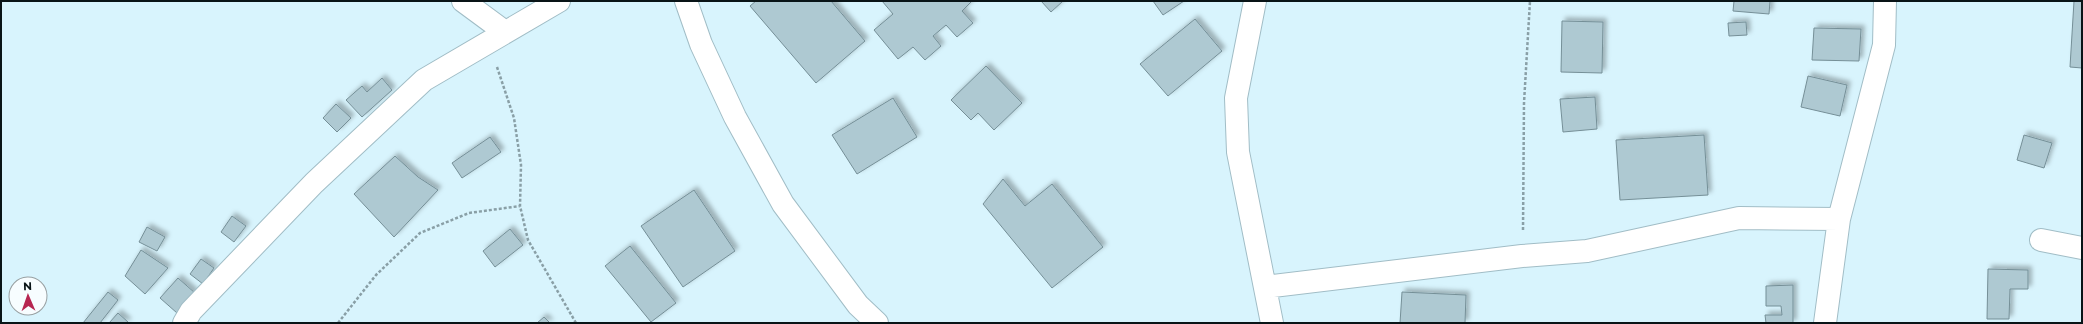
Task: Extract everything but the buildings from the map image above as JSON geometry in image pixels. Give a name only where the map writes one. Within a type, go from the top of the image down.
[{"type":"street","points":[[463,1],[497,37]]},
{"type":"street","points":[[184,323],[191,311],[314,183],[424,80],[559,1]]},
{"type":"street","points":[[686,1],[701,44],[735,117],[783,204],[858,305],[877,323]]},
{"type":"street","points":[[1255,1],[1236,98],[1238,152],[1272,323]]},
{"type":"street","points":[[1825,323],[1839,218],[1884,45],[1885,1]]},
{"type":"street","points":[[1265,287],[1522,256],[1587,251],[1739,218],[1839,218]]},
{"type":"street","points":[[2041,240],[2082,248]]},
{"type":"path","points":[[1522,256],[1524,103],[1530,1]]},
{"type":"path","points":[[497,37],[514,118],[521,165],[520,206],[528,240],[576,323]]},
{"type":"path","points":[[338,323],[376,275],[420,233],[469,213],[520,206]]}]
